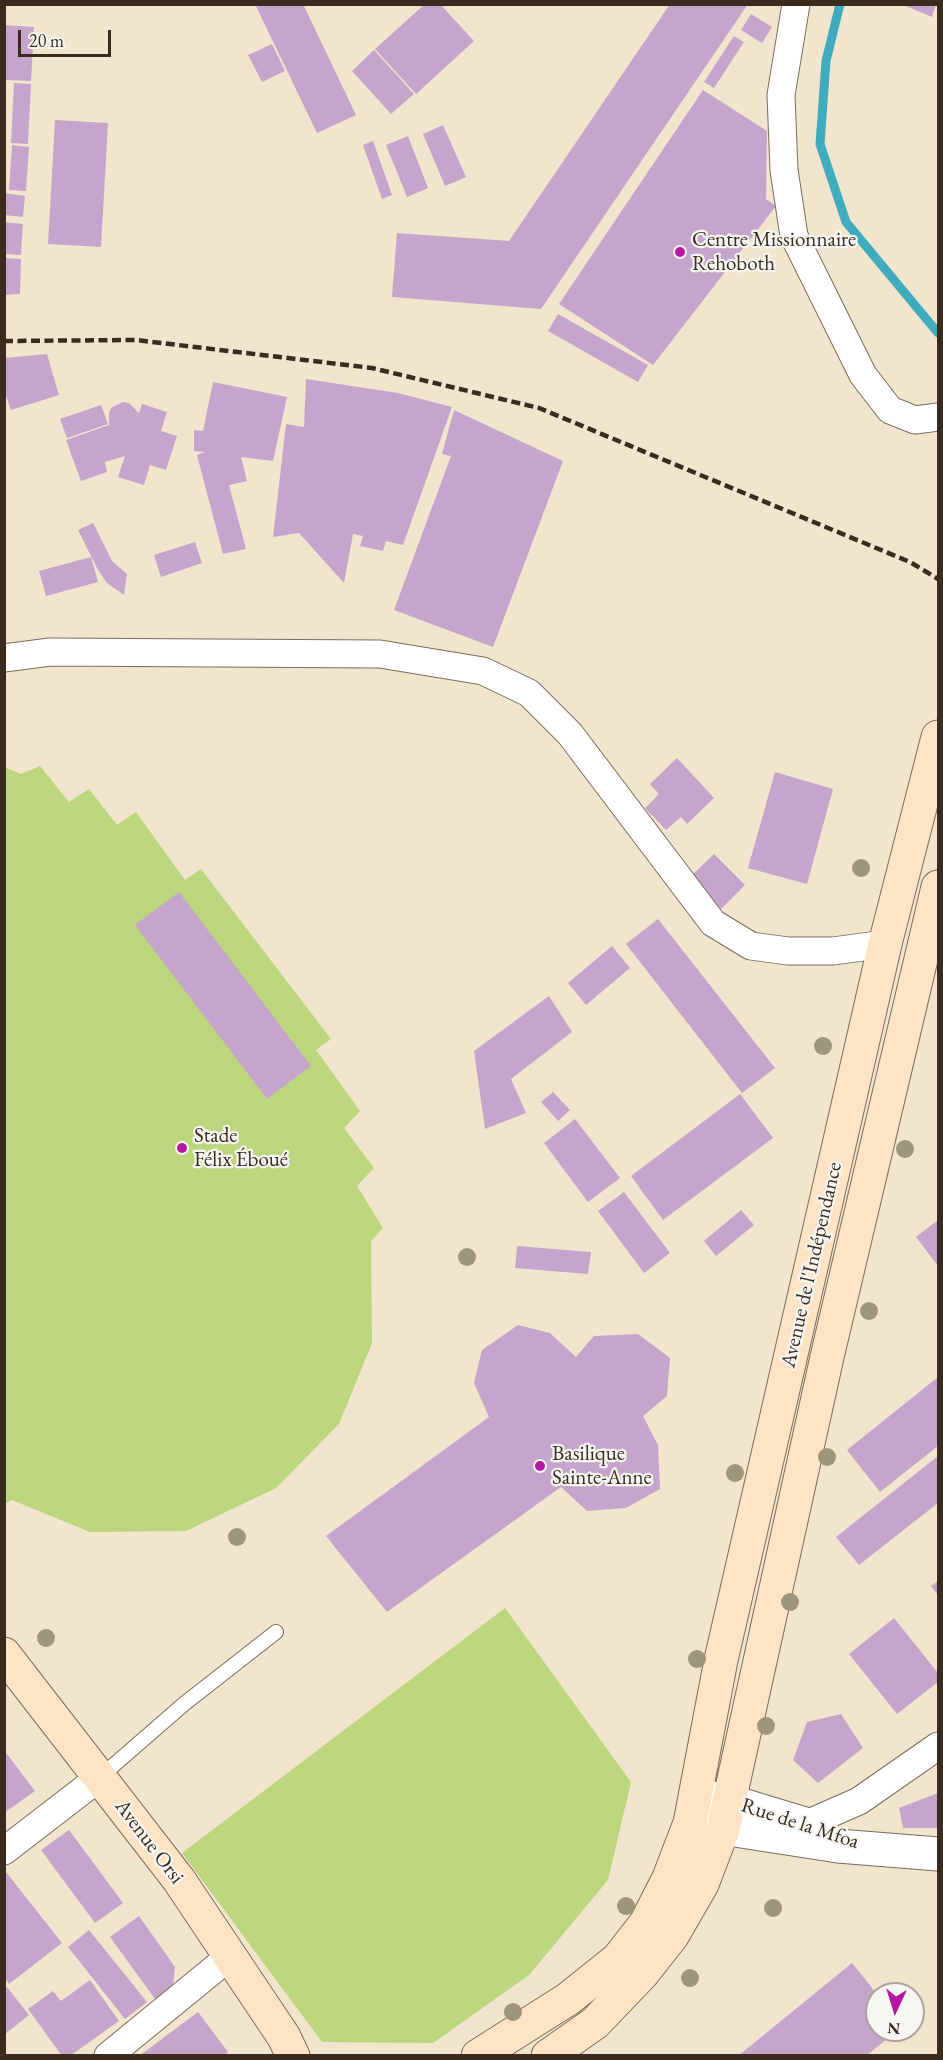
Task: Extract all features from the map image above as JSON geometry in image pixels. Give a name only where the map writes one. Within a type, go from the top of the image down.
[{"type":"main road","name":"Avenue de l'Indépendance","points":[[478,2055],[568,1999],[618,1959],[646,1923],[669,1878],[692,1809],[724,1649],[885,944],[939,737]]},
{"type":"main road","name":"Avenue de l'Indépendance","points":[[548,2055],[595,2023],[642,1974],[672,1936],[702,1884],[726,1815],[827,1357],[939,888]]},
{"type":"main road","name":"Avenue Orsi","points":[[4,1654],[179,1880],[288,2046]]},
{"type":"main road","points":[[288,2046],[310,2055]]},
{"type":"street","points":[[796,4],[781,95],[784,170],[794,236],[863,375],[890,410],[915,420],[939,417]]},
{"type":"street","points":[[4,658],[50,652],[380,654],[483,671],[529,693],[570,734],[713,923],[751,946],[788,951],[833,951],[885,944]]},
{"type":"street","points":[[792,1830],[859,1801],[939,1746]]},
{"type":"street","points":[[4,1851],[100,1777]]},
{"type":"street","name":"Rue de la Mfoa","points":[[692,1809],[872,1848],[939,1854]]},
{"type":"street","points":[[108,2055],[230,1957]]},
{"type":"lane","points":[[100,1777],[184,1704],[276,1632]]},
{"type":"green space","name":"Stade Félix Éboué","points":[[40,766],[69,802],[89,789],[117,825],[136,812],[185,880],[201,869],[331,1039],[316,1050],[360,1111],[344,1128],[374,1168],[357,1186],[383,1228],[371,1241],[372,1343],[339,1424],[276,1488],[186,1531],[90,1532],[12,1500],[5,1504],[4,767],[21,774]]},
{"type":"green space","points":[[505,1608],[631,1782],[608,1880],[529,1975],[433,2043],[322,2042],[182,1853]]},
{"type":"building","points":[[255,4],[303,4],[356,115],[317,133]]},
{"type":"building","points":[[425,4],[440,4],[474,41],[416,94],[375,49]]},
{"type":"building","points":[[670,4],[748,4],[541,309],[392,297],[397,233],[509,241]]},
{"type":"building","points":[[901,4],[936,4],[932,17]]},
{"type":"building","points":[[751,14],[772,27],[762,43],[741,30]]},
{"type":"building","points":[[4,25],[34,27],[31,81],[4,80]]},
{"type":"building","points":[[734,36],[744,42],[714,88],[704,82]]},
{"type":"building","points":[[272,44],[285,71],[262,82],[248,55]]},
{"type":"building","points":[[374,50],[414,94],[391,114],[352,71]]},
{"type":"building","points":[[14,83],[31,84],[28,144],[11,143]]},
{"type":"building","points":[[703,90],[767,131],[766,199],[776,206],[653,365],[559,304]]},
{"type":"building","points":[[55,120],[108,123],[101,247],[48,244]]},
{"type":"building","points":[[443,125],[466,177],[445,186],[423,134]]},
{"type":"building","points":[[408,136],[428,188],[407,197],[386,145]]},
{"type":"building","points":[[373,141],[392,195],[382,199],[363,145]]},
{"type":"building","points":[[12,145],[29,147],[26,191],[9,190]]},
{"type":"building","points":[[4,193],[25,196],[23,217],[4,215]]},
{"type":"building","points":[[4,222],[23,224],[21,255],[4,254]]},
{"type":"building","points":[[4,258],[21,259],[20,294],[4,295]]},
{"type":"building","points":[[558,314],[648,365],[638,382],[548,331]]},
{"type":"building","points":[[47,354],[59,395],[11,410],[4,390],[4,358]]},
{"type":"building","points":[[306,379],[398,393],[452,407],[403,545],[386,541],[383,551],[360,546],[363,536],[353,534],[344,583],[299,533],[273,537],[286,424],[304,427]]},
{"type":"building","points":[[213,382],[287,397],[273,461],[241,457],[247,481],[229,485],[246,549],[223,554],[197,455],[205,452],[194,451],[194,430],[203,431]]},
{"type":"building","points":[[123,402],[129,403],[139,413],[142,404],[167,412],[161,431],[177,436],[166,470],[150,465],[144,485],[118,477],[125,456],[105,462],[107,472],[81,481],[66,440],[109,425],[111,408]]},
{"type":"building","points":[[101,405],[108,424],[67,438],[60,419]]},
{"type":"building","points":[[454,410],[563,461],[493,647],[394,610],[451,456],[442,454]]},
{"type":"building","points":[[93,523],[112,561],[127,574],[124,595],[107,583],[78,530]]},
{"type":"building","points":[[195,542],[202,563],[161,577],[154,555]]},
{"type":"building","points":[[91,557],[98,582],[46,596],[39,571]]},
{"type":"building","points":[[677,758],[714,798],[687,824],[681,817],[666,830],[645,808],[659,794],[650,784]]},
{"type":"building","points":[[775,772],[833,789],[807,884],[748,868]]},
{"type":"building","points":[[714,854],[745,885],[721,909],[689,878]]},
{"type":"building","points":[[179,892],[311,1066],[267,1099],[135,925]]},
{"type":"building","points":[[658,919],[775,1068],[742,1093],[626,944]]},
{"type":"building","points":[[612,946],[630,968],[586,1005],[568,983]]},
{"type":"building","points":[[549,996],[572,1032],[511,1079],[526,1113],[485,1129],[474,1051]]},
{"type":"building","points":[[553,1092],[570,1110],[558,1121],[541,1102]]},
{"type":"building","points":[[740,1094],[773,1138],[663,1220],[631,1176]]},
{"type":"building","points":[[575,1119],[620,1178],[588,1202],[544,1143]]},
{"type":"building","points":[[624,1192],[670,1253],[644,1273],[598,1211]]},
{"type":"building","points":[[741,1210],[754,1225],[716,1256],[704,1241]]},
{"type":"building","points":[[938,1220],[938,1266],[916,1237]]},
{"type":"building","points":[[517,1246],[591,1252],[588,1274],[515,1268]]},
{"type":"building","name":"Basilique Sainte-Anne","points":[[518,1325],[550,1333],[576,1357],[594,1336],[638,1334],[670,1358],[667,1396],[643,1416],[658,1445],[660,1489],[626,1508],[587,1511],[561,1487],[387,1612],[326,1536],[489,1417],[474,1383],[482,1350]]},
{"type":"building","points":[[938,1377],[938,1446],[880,1492],[847,1450]]},
{"type":"building","points":[[938,1456],[938,1503],[859,1565],[836,1537]]},
{"type":"building","points":[[938,1581],[938,1595],[931,1586]]},
{"type":"building","points":[[894,1618],[938,1673],[938,1682],[897,1714],[849,1654]]},
{"type":"building","points":[[841,1714],[863,1748],[818,1783],[793,1760],[807,1722]]},
{"type":"building","points":[[4,1750],[35,1791],[4,1813]]},
{"type":"building","points":[[938,1793],[938,1828],[903,1828],[899,1808]]},
{"type":"building","points":[[69,1830],[123,1903],[95,1923],[41,1850]]},
{"type":"building","points":[[6,1872],[62,1943],[9,1984],[4,1977]]},
{"type":"building","points":[[139,1916],[175,1967],[173,1986],[155,1999],[110,1937]]},
{"type":"building","points":[[89,1930],[147,2002],[125,2019],[68,1947]]},
{"type":"building","points":[[852,1963],[867,1982],[865,1982],[865,2042],[883,2042],[866,2056],[738,2056]]},
{"type":"building","points":[[90,1980],[119,2021],[70,2056],[62,2056],[28,2009],[53,1991],[61,2001]]},
{"type":"building","points":[[7,1987],[29,2015],[4,2035],[4,1989]]},
{"type":"building","points":[[198,2012],[228,2052],[224,2056],[139,2056]]},
{"type":"waterway","points":[[840,4],[826,61],[820,144],[846,222],[938,333]]},
{"type":"railway","points":[[4,341],[136,340],[372,368],[539,408],[910,562],[938,579]]},
{"type":"place","name":"Centre Missionnaire Rehoboth","points":[[680,252]]},
{"type":"place","name":"Stade Félix Éboué","points":[[182,1148]]},
{"type":"place","name":"Basilique Sainte-Anne","points":[[540,1466]]}]
